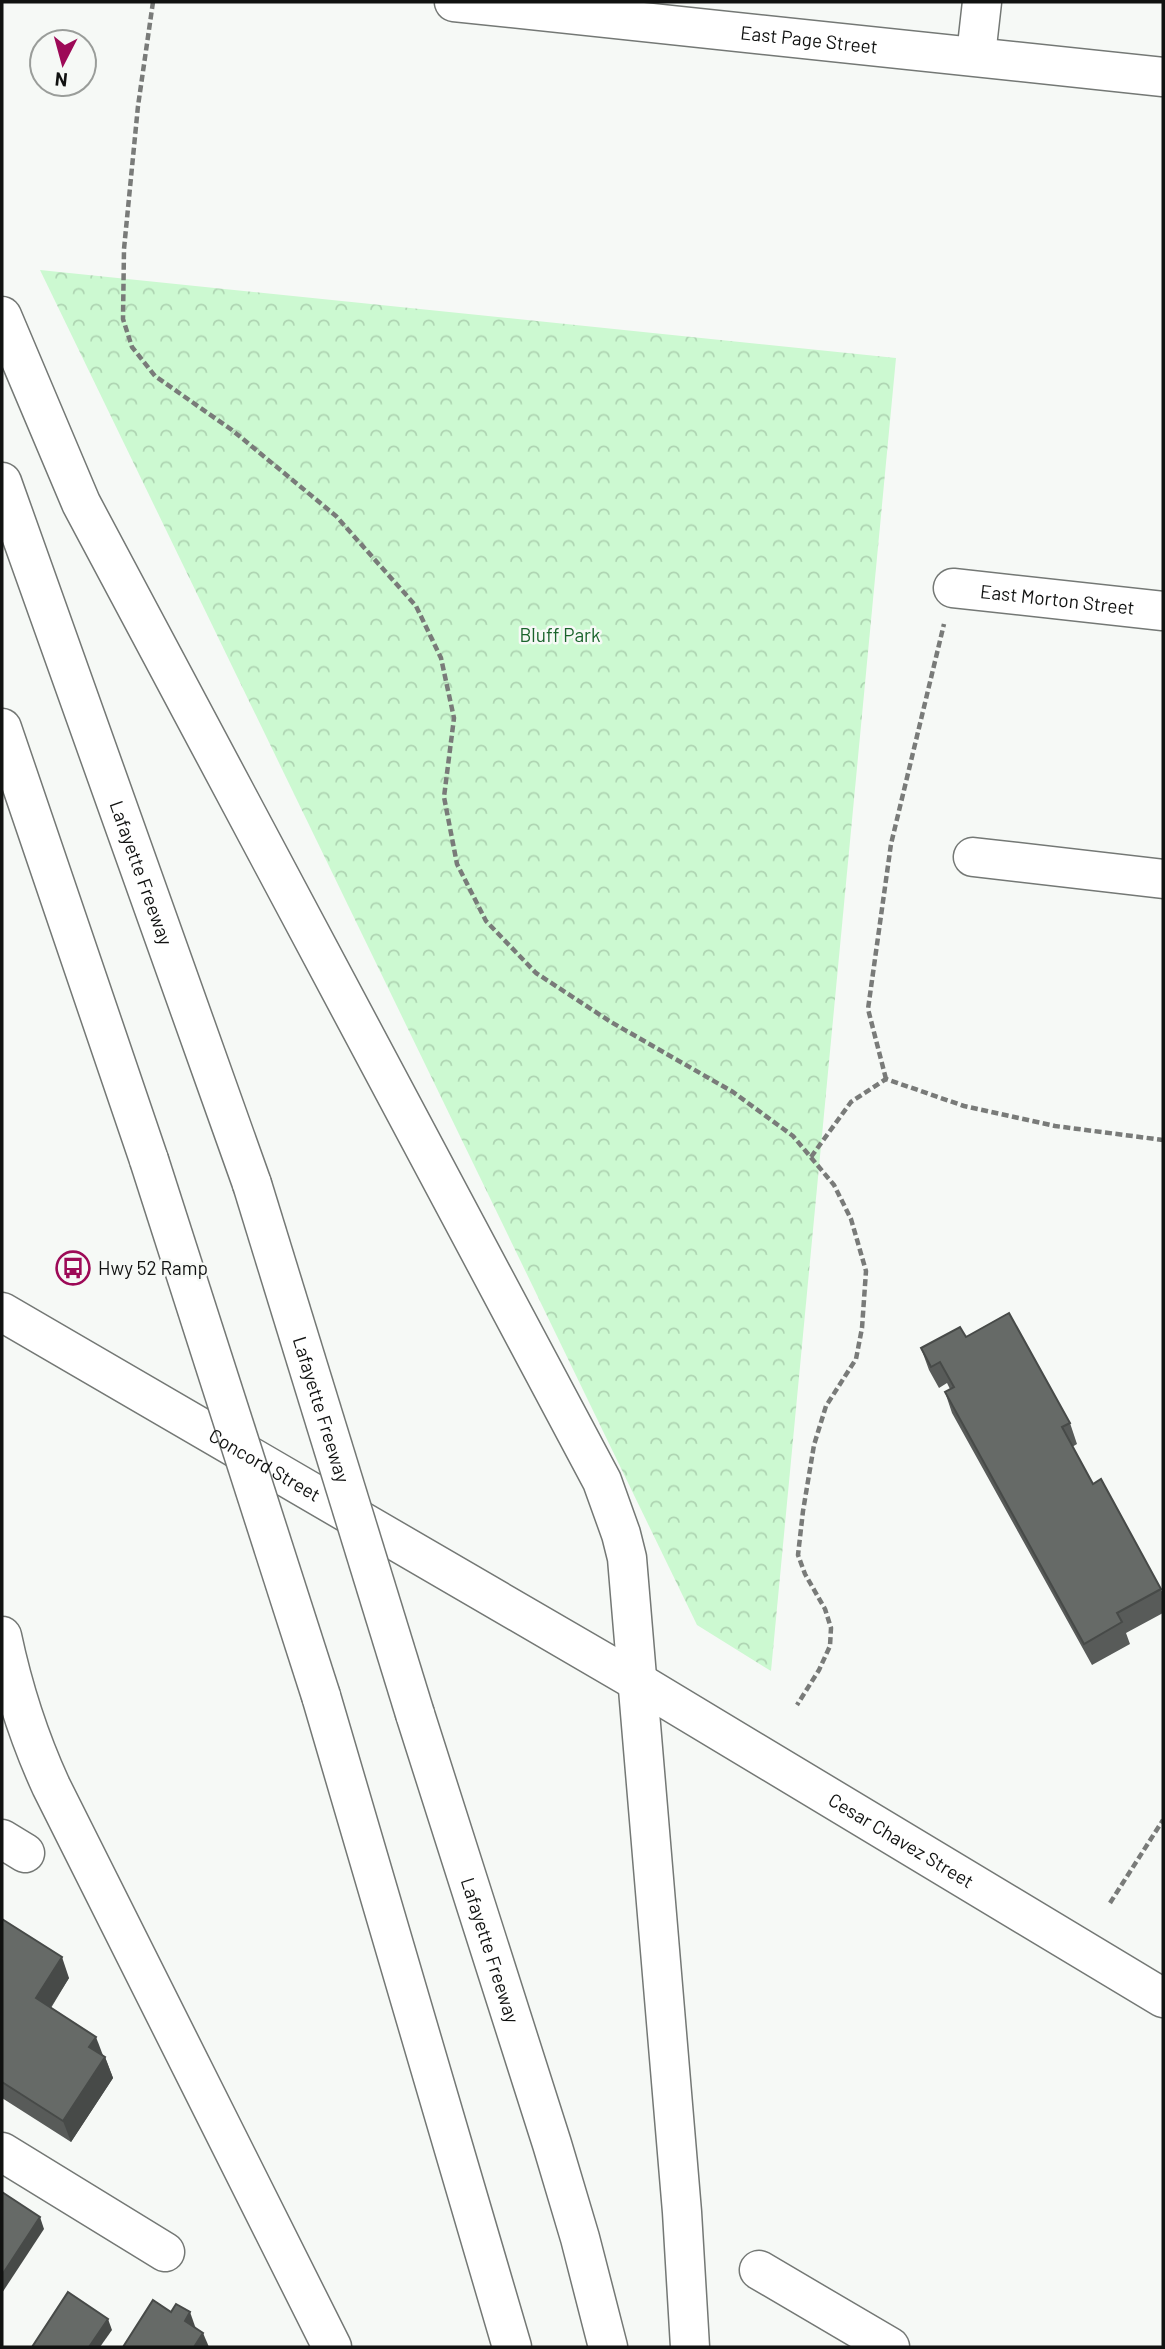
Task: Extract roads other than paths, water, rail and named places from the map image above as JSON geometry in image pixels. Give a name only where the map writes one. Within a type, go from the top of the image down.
[{"type":"main road","name":"East Page Street","points":[[454,2],[976,55],[1163,77]]},
{"type":"main road","points":[[976,55],[982,2]]},
{"type":"main road","points":[[2,316],[81,503],[602,1480],[621,1534],[627,1559],[638,1682],[682,2212],[690,2347]]},
{"type":"main road","name":"Lafayette Freeway","points":[[2,482],[252,1184],[415,1714],[552,2144],[608,2347]]},
{"type":"main road","name":"East Morton Street","points":[[953,588],[1163,611]]},
{"type":"main road","points":[[2,728],[149,1160],[321,1696],[512,2347]]},
{"type":"main road","points":[[973,857],[1163,879]]},
{"type":"main road","name":"Concord Street","points":[[2,1312],[638,1682]]},
{"type":"main road","points":[[2,1636],[12,1683],[47,1776],[332,2347]]},
{"type":"main road","name":"Cesar Chavez Street","points":[[638,1682],[1163,1998]]},
{"type":"main road","points":[[2,2152],[165,2252]]},
{"type":"main road","points":[[759,2270],[889,2347]]},
{"type":"place","name":"Hwy 52 Ramp","points":[[73,1268]]},
{"type":"park label","name":"Bluff Park","points":[[560,635]]}]
